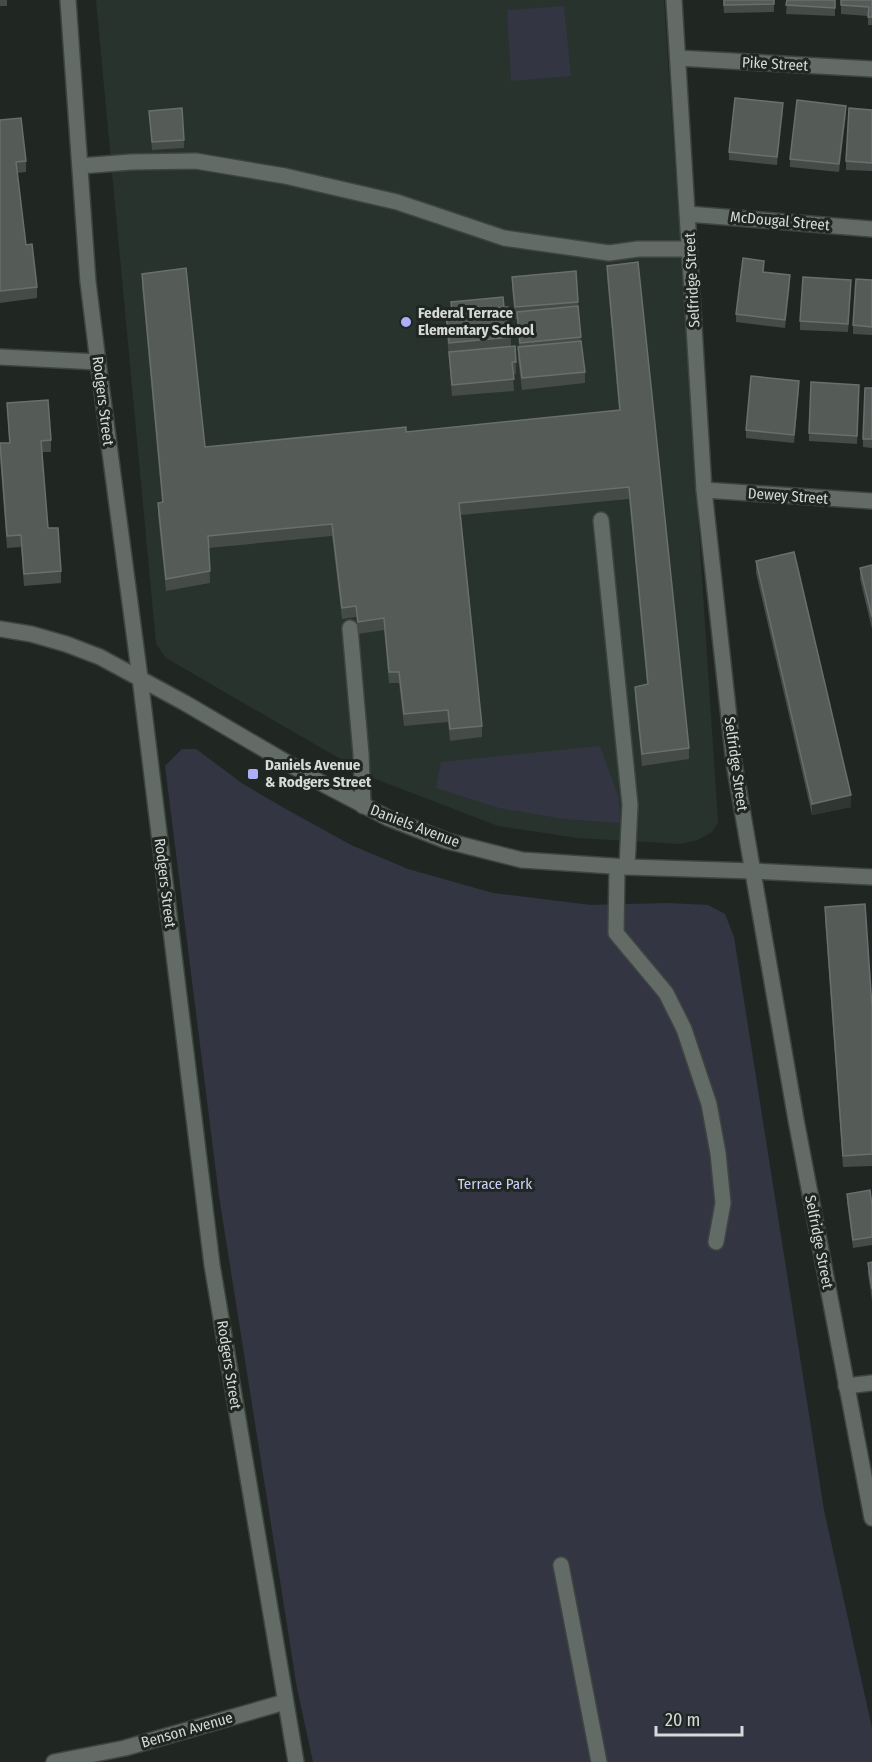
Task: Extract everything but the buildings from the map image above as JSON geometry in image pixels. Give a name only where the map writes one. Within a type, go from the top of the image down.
[{"type":"street","name":"Rodgers Street","points":[[68,0],[88,282],[140,678],[212,1265],[296,1762]]},
{"type":"street","name":"Selfridge Street","points":[[674,0],[704,490],[734,763],[796,1120],[872,1518]]},
{"type":"street","name":"Pike Street","points":[[678,58],[872,69]]},
{"type":"street","points":[[80,166],[131,162],[196,161],[285,176],[397,202],[504,238],[609,253],[638,249],[689,249]]},
{"type":"street","name":"McDougal Street","points":[[688,214],[872,229]]},
{"type":"street","points":[[0,357],[98,362]]},
{"type":"street","name":"Dewey Street","points":[[704,490],[872,501]]},
{"type":"street","points":[[601,520],[630,805],[616,933],[666,993],[684,1029],[709,1104],[718,1153],[723,1203],[716,1242]]},
{"type":"street","points":[[350,628],[363,806]]},
{"type":"street","name":"Daniels Avenue","points":[[0,629],[31,634],[100,657],[363,806],[447,841],[522,860],[622,867],[872,877]]},
{"type":"street","points":[[846,1386],[872,1383]]},
{"type":"street","points":[[561,1565],[599,1762]]},
{"type":"street","name":"Benson Avenue","points":[[54,1762],[126,1755],[285,1702]]},
{"type":"shaded area","name":"Federal Terrace Elementary School","points":[[96,0],[664,0],[718,822],[712,832],[698,840],[680,844],[577,838],[498,826],[373,778],[166,658],[156,644]]},
{"type":"green space","points":[[564,6],[571,76],[511,81],[507,10]]},
{"type":"green space","points":[[600,746],[619,798],[620,823],[564,819],[499,808],[436,788],[441,762]]},
{"type":"green space","name":"Terrace Park","points":[[182,749],[196,749],[243,784],[284,808],[351,845],[408,869],[493,893],[591,905],[668,903],[708,905],[725,914],[734,937],[824,1510],[872,1728],[872,1762],[313,1762],[297,1688],[219,1196],[165,766]]},
{"type":"place","name":"Federal Terrace Elementary School","points":[[406,322]]},
{"type":"place","name":"Daniels Avenue & Rodgers Street","points":[[253,774]]}]
